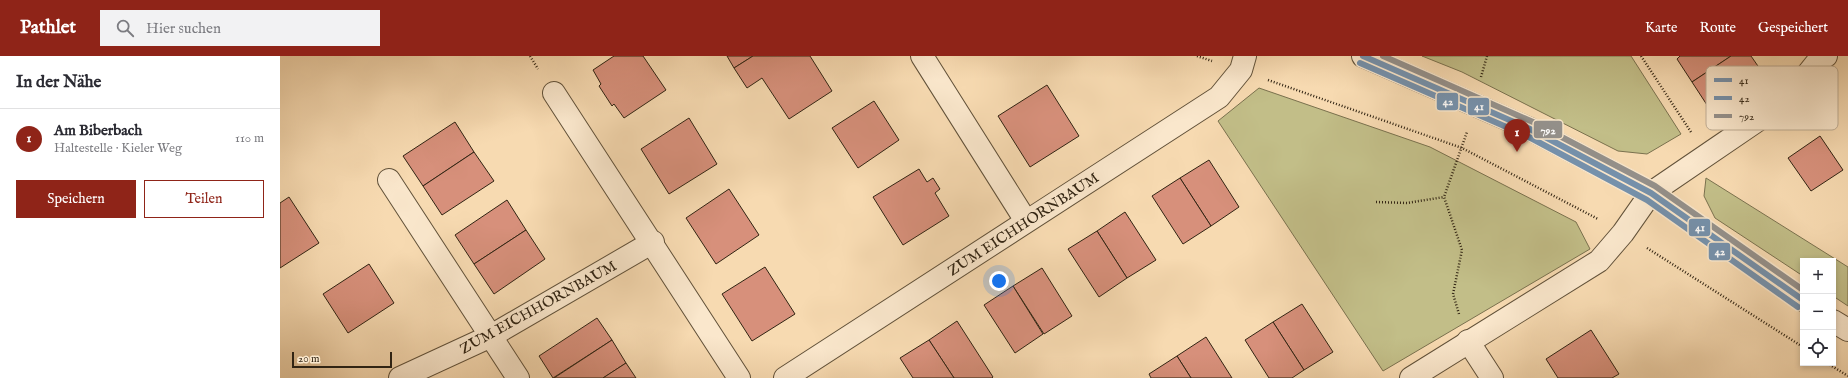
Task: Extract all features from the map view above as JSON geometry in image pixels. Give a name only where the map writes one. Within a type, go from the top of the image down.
[{"type":"street","points":[[922,56],[1026,221]]},
{"type":"street","points":[[1363,56],[1530,129],[1651,193],[1800,298]]},
{"type":"street","points":[[1814,66],[1818,61],[1826,56]]},
{"type":"street","name":"ZUM EICHHORNBAUM","points":[[785,378],[1219,97],[1243,63]]},
{"type":"street","points":[[554,92],[653,242],[739,378]]},
{"type":"street","points":[[1411,378],[1468,341],[1599,261],[1651,193],[1743,130]]},
{"type":"street","points":[[389,180],[518,378]]},
{"type":"street","name":"ZUM EICHHORNBAUM","points":[[400,378],[491,336],[653,242]]},
{"type":"street","points":[[1836,323],[1848,330]]},
{"type":"street","points":[[1468,341],[1492,378]]},
{"type":"path","points":[[1197,56],[1243,63],[1462,148],[1622,232],[1800,346]]},
{"type":"path","points":[[1468,341],[1452,294],[1462,250],[1444,197],[1462,148],[1487,56]]},
{"type":"path","points":[[1641,56],[1706,155]]},
{"type":"path","points":[[1376,202],[1407,203],[1444,197]]},
{"type":"path","points":[[1832,366],[1848,376]]},
{"type":"shaded area","points":[[1422,56],[1631,56],[1681,134],[1647,154],[1618,151],[1462,72]]},
{"type":"shaded area","points":[[1259,88],[1430,147],[1576,222],[1590,249],[1383,371],[1218,121]]},
{"type":"shaded area","points":[[1706,178],[1834,258],[1800,258],[1800,274],[1715,218],[1704,196]]},
{"type":"shaded area","points":[[1836,259],[1848,267],[1848,306],[1836,298]]},
{"type":"building","points":[[614,56],[643,56],[666,90],[624,118],[614,104],[612,106],[599,86],[601,84],[593,70]]},
{"type":"building","points":[[727,56],[753,56],[734,68]]},
{"type":"building","points":[[753,56],[810,56],[832,91],[789,119],[762,78],[747,88],[734,68]]},
{"type":"building","points":[[1680,56],[1731,56],[1716,66],[1706,66],[1706,73],[1692,82],[1677,59]]},
{"type":"building","points":[[1731,56],[1751,56],[1758,66],[1716,66]]},
{"type":"building","points":[[1706,73],[1706,103],[1692,82]]},
{"type":"building","points":[[1047,85],[1079,136],[1030,167],[998,116]]},
{"type":"building","points":[[874,101],[899,140],[858,168],[832,128]]},
{"type":"building","points":[[689,118],[717,164],[669,194],[641,149]]},
{"type":"building","points":[[455,122],[474,152],[423,186],[403,156]]},
{"type":"building","points":[[1820,136],[1843,170],[1811,191],[1788,158]]},
{"type":"building","points":[[474,152],[494,181],[442,215],[423,186]]},
{"type":"building","points":[[1209,160],[1239,207],[1211,226],[1180,178]]},
{"type":"building","points":[[919,169],[927,182],[933,178],[940,189],[935,193],[949,216],[903,245],[873,197]]},
{"type":"building","points":[[1180,178],[1211,226],[1183,244],[1152,196]]},
{"type":"building","points":[[729,189],[759,235],[716,264],[686,218]]},
{"type":"building","points":[[289,197],[319,243],[280,268],[280,203]]},
{"type":"building","points":[[507,200],[526,230],[474,264],[455,235]]},
{"type":"building","points":[[1125,212],[1156,260],[1127,278],[1097,231]]},
{"type":"building","points":[[526,230],[545,259],[494,294],[474,264]]},
{"type":"building","points":[[1097,231],[1127,278],[1099,297],[1068,249]]},
{"type":"building","points":[[369,264],[394,303],[348,333],[323,294]]},
{"type":"building","points":[[765,267],[795,314],[752,341],[722,294]]},
{"type":"building","points":[[1042,268],[1072,316],[1044,334],[1013,286]]},
{"type":"building","points":[[1013,286],[1043,334],[1015,353],[984,305]]},
{"type":"building","points":[[1302,304],[1333,352],[1304,370],[1273,322]]},
{"type":"building","points":[[597,318],[612,340],[553,378],[539,356]]},
{"type":"building","points":[[957,321],[993,377],[992,378],[954,378],[929,340]]},
{"type":"building","points":[[1273,322],[1304,370],[1292,378],[1269,378],[1245,340]]},
{"type":"building","points":[[1591,330],[1619,374],[1612,378],[1558,378],[1546,359]]},
{"type":"building","points":[[1206,337],[1232,378],[1191,378],[1177,356]]},
{"type":"building","points":[[612,340],[626,363],[603,378],[554,378]]},
{"type":"building","points":[[929,340],[954,378],[913,378],[900,358]]},
{"type":"building","points":[[1177,356],[1191,378],[1151,378],[1149,374]]},
{"type":"building","points":[[626,363],[636,378],[603,378]]},
{"type":"transit line","name":"41","points":[[1363,56],[1530,129],[1651,193],[1800,298]]},
{"type":"transit line","name":"792","points":[[1383,56],[1533,122],[1655,186],[1800,288]]},
{"type":"transit line","name":"42","points":[[1360,63],[1527,136],[1647,200],[1798,307]]},
{"type":"place","name":"Am Biberbach","points":[[1517,152]]}]
